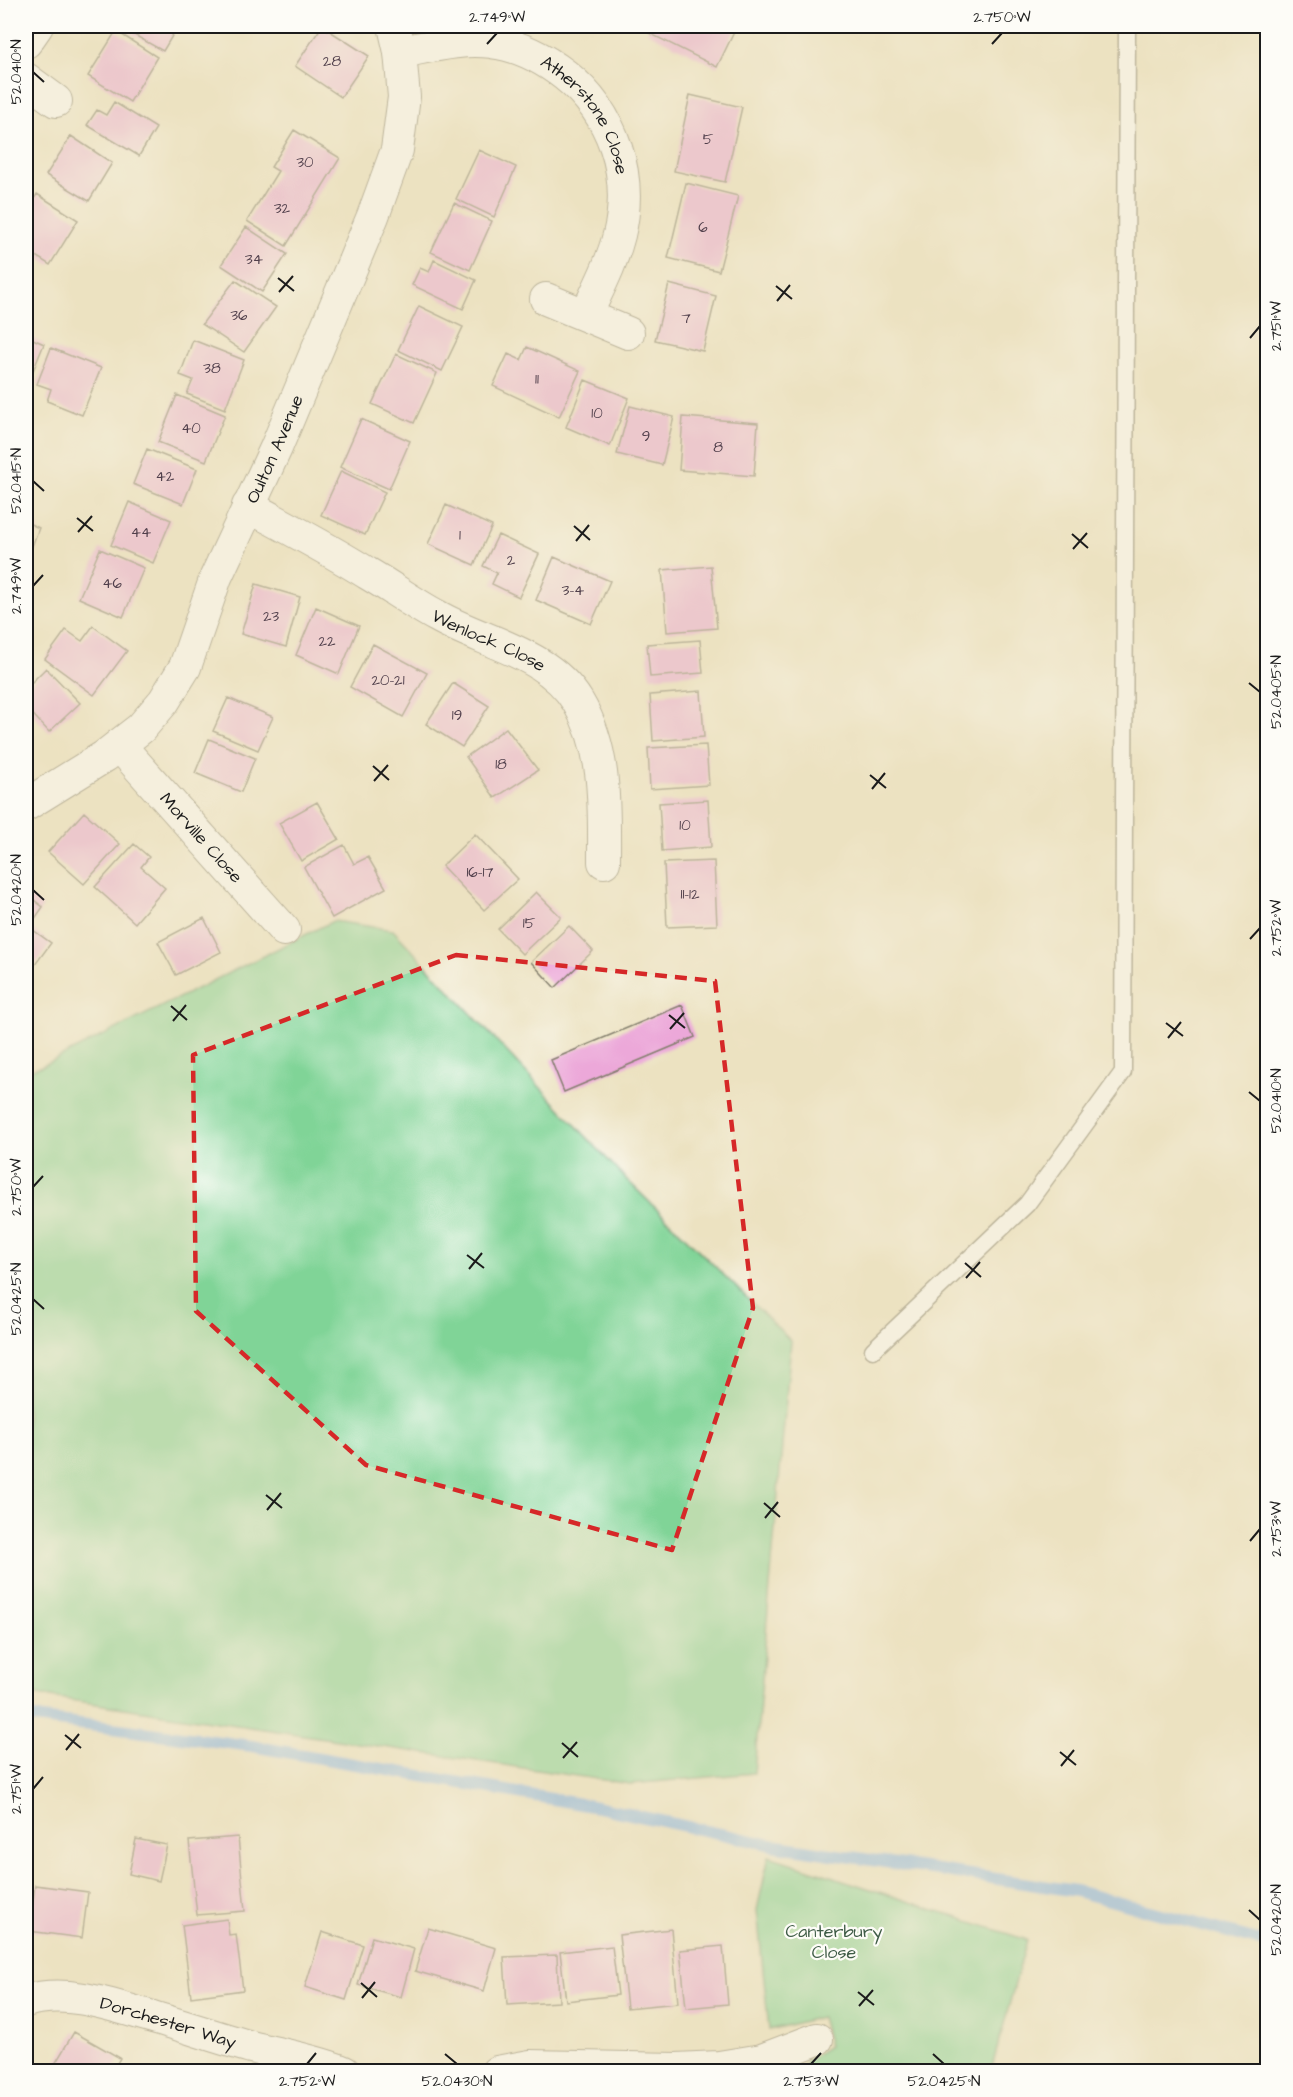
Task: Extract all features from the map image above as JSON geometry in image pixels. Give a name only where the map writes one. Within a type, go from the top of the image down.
[{"type":"street","points":[[26,42],[37,26]]},
{"type":"street","name":"Atherstone Close","points":[[397,39],[457,43],[490,41],[522,49],[549,63],[576,84],[598,110],[614,140],[623,171],[624,200],[620,234],[609,266],[586,315]]},
{"type":"street","name":"Oulton Avenue","points":[[26,805],[105,756],[141,728],[185,667],[216,577],[276,448],[373,216],[397,150],[404,97],[397,39]]},
{"type":"street","points":[[26,79],[56,101]]},
{"type":"street","points":[[546,299],[628,333]]},
{"type":"street","name":"Wenlock Close","points":[[248,506],[332,552],[466,632],[526,656],[547,669],[563,683],[578,701],[591,726],[597,750],[603,781],[604,862]]},
{"type":"street","name":"Morville Close","points":[[119,745],[284,930]]},
{"type":"street","name":"Dorchester Way","points":[[26,2001],[38,1997],[78,1998],[112,2005],[329,2069]]},
{"type":"street","points":[[497,2072],[530,2066],[676,2069],[765,2066],[817,2039]]},
{"type":"lane","points":[[873,1350],[1027,1204],[1123,1072],[1127,26]]},
{"type":"highlighted area","points":[[456,955],[715,981],[753,1308],[672,1550],[366,1465],[196,1311],[193,1055]]},
{"type":"green space","points":[[333,921],[393,930],[625,1178],[791,1341],[754,1773],[630,1784],[37,1695],[26,1689],[26,1071],[42,1066]]},
{"type":"green space","name":"Canterbury Close","points":[[769,1856],[1027,1940],[991,2071],[802,2071],[806,2061],[829,2046],[821,2017],[769,2030],[757,1910]]},
{"type":"building","points":[[118,26],[178,26],[163,51]]},
{"type":"building","points":[[322,26],[369,56],[341,97],[295,66]]},
{"type":"building","points":[[650,26],[737,26],[717,67],[647,32]]},
{"type":"building","points":[[116,31],[157,57],[130,102],[88,76]]},
{"type":"building","points":[[690,95],[742,107],[725,182],[674,171]]},
{"type":"building","points":[[114,102],[156,128],[139,156],[87,125],[97,110],[106,115]]},
{"type":"building","points":[[294,130],[340,158],[286,246],[247,221],[278,171],[271,167]]},
{"type":"building","points":[[71,136],[112,163],[89,201],[46,175]]},
{"type":"building","points":[[479,150],[516,167],[494,217],[456,199]]},
{"type":"building","points":[[686,183],[738,196],[719,271],[668,258]]},
{"type":"building","points":[[37,194],[78,220],[50,265],[26,250],[26,212]]},
{"type":"building","points":[[454,203],[492,221],[470,270],[431,252]]},
{"type":"building","points":[[246,227],[287,254],[262,292],[221,265]]},
{"type":"building","points":[[434,260],[476,280],[463,309],[412,285],[420,268],[429,272]]},
{"type":"building","points":[[235,280],[276,307],[244,352],[202,324]]},
{"type":"building","points":[[669,284],[716,296],[703,351],[655,340]]},
{"type":"building","points":[[419,306],[463,327],[442,371],[398,350]]},
{"type":"building","points":[[26,336],[44,344],[26,388]]},
{"type":"building","points":[[193,340],[244,360],[225,409],[187,394],[193,380],[180,375]]},
{"type":"building","points":[[527,347],[580,371],[559,417],[493,386],[508,354],[521,360]]},
{"type":"building","points":[[51,348],[101,368],[82,415],[47,401],[51,389],[37,384]]},
{"type":"building","points":[[396,354],[437,373],[414,423],[372,404]]},
{"type":"building","points":[[585,380],[629,398],[610,446],[566,427]]},
{"type":"building","points":[[177,395],[225,415],[206,461],[158,442]]},
{"type":"building","points":[[630,406],[674,417],[662,465],[617,454]]},
{"type":"building","points":[[683,417],[758,423],[754,476],[679,470]]},
{"type":"building","points":[[361,419],[410,441],[389,489],[340,467]]},
{"type":"building","points":[[147,449],[197,469],[183,504],[133,484]]},
{"type":"building","points":[[341,471],[385,492],[365,535],[321,515]]},
{"type":"building","points":[[129,502],[171,520],[153,563],[111,545]]},
{"type":"building","points":[[446,505],[492,526],[474,565],[428,544]]},
{"type":"building","points":[[26,522],[39,528],[26,562]]},
{"type":"building","points":[[498,535],[539,554],[519,597],[492,584],[497,573],[483,566]]},
{"type":"building","points":[[100,549],[144,568],[123,617],[79,598]]},
{"type":"building","points":[[554,557],[610,581],[591,624],[536,600]]},
{"type":"building","points":[[711,566],[717,628],[667,632],[662,570]]},
{"type":"building","points":[[256,584],[300,597],[286,647],[241,634]]},
{"type":"building","points":[[316,607],[359,626],[339,674],[296,655]]},
{"type":"building","points":[[93,626],[127,651],[94,695],[45,659],[66,630],[82,641]]},
{"type":"building","points":[[700,640],[703,673],[650,677],[647,644]]},
{"type":"building","points":[[373,644],[427,673],[403,717],[350,687]]},
{"type":"building","points":[[46,668],[80,703],[49,732],[26,707],[26,688]]},
{"type":"building","points":[[453,683],[489,706],[462,747],[426,724]]},
{"type":"building","points":[[701,691],[704,737],[653,741],[650,695]]},
{"type":"building","points":[[228,698],[273,717],[258,750],[213,731]]},
{"type":"building","points":[[506,728],[538,770],[495,798],[466,757]]},
{"type":"building","points":[[209,739],[255,758],[241,792],[195,773]]},
{"type":"building","points":[[706,745],[709,785],[650,789],[648,748]]},
{"type":"building","points":[[708,800],[711,847],[662,851],[659,803]]},
{"type":"building","points":[[317,802],[339,839],[301,861],[279,823]]},
{"type":"building","points":[[84,812],[120,844],[84,884],[48,852]]},
{"type":"building","points":[[475,834],[518,879],[484,910],[442,866]]},
{"type":"building","points":[[134,844],[149,857],[141,867],[165,888],[135,923],[95,887]]},
{"type":"building","points":[[344,845],[354,864],[368,857],[386,888],[332,918],[304,867]]},
{"type":"building","points":[[714,861],[717,925],[667,927],[664,863]]},
{"type":"building","points":[[536,892],[561,917],[522,954],[498,929]]},
{"type":"building","points":[[26,894],[43,907],[29,927],[51,943],[26,977]]},
{"type":"building","points":[[204,918],[221,952],[176,975],[158,942]]},
{"type":"building","points":[[569,926],[593,951],[555,988],[531,962]]},
{"type":"building","points":[[682,1005],[695,1037],[564,1092],[551,1060]]},
{"type":"building","points":[[238,1837],[245,1911],[197,1915],[189,1841]]},
{"type":"building","points":[[136,1839],[167,1845],[159,1881],[129,1874]]},
{"type":"building","points":[[35,1885],[88,1892],[82,1938],[29,1931]]},
{"type":"building","points":[[227,1919],[229,1935],[236,1934],[243,1990],[191,1997],[182,1925]]},
{"type":"building","points":[[428,1928],[496,1948],[484,1991],[415,1971]]},
{"type":"building","points":[[671,1929],[678,2003],[627,2008],[619,1935]]},
{"type":"building","points":[[322,1932],[363,1945],[346,2000],[305,1987]]},
{"type":"building","points":[[372,1937],[414,1949],[401,1997],[358,1985]]},
{"type":"building","points":[[612,1946],[618,1995],[566,2001],[560,1952]]},
{"type":"building","points":[[723,1946],[728,2004],[686,2008],[680,1950]]},
{"type":"building","points":[[557,1955],[559,2002],[507,2005],[504,1957]]},
{"type":"building","points":[[74,2032],[120,2058],[112,2072],[56,2072],[52,2069]]},
{"type":"waterway","points":[[26,1717],[252,1746],[597,1807],[772,1845],[1076,1891],[1268,1943]]}]
